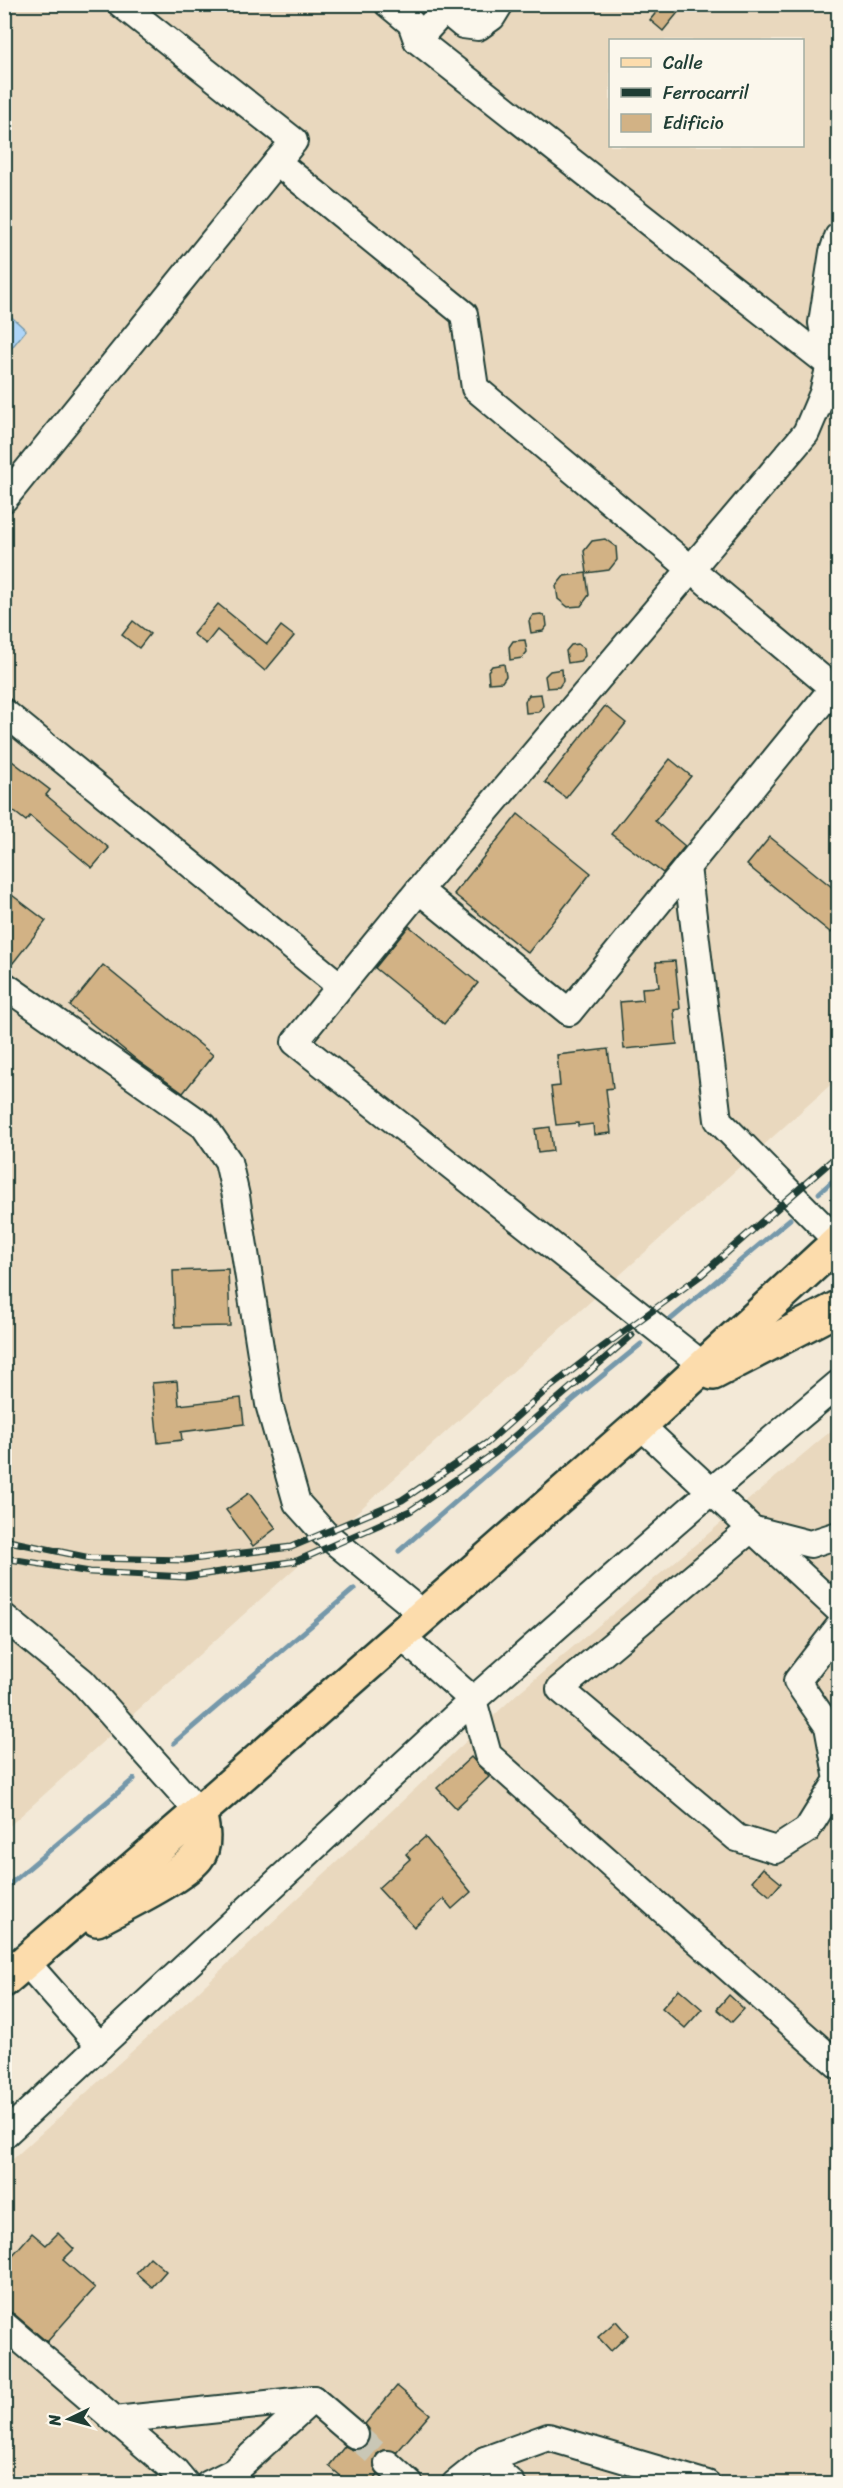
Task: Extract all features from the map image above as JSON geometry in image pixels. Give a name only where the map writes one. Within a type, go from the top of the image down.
[{"type":"main road","points":[[22,1965],[177,1874],[198,1856],[203,1834],[199,1812],[640,1425],[838,1242]]},
{"type":"main road","points":[[679,1389],[838,1308]]},
{"type":"lane","points":[[4,499],[294,141],[121,4]]},
{"type":"lane","points":[[388,4],[411,23],[417,40],[834,369]]},
{"type":"lane","points":[[417,40],[448,7],[463,25],[478,27],[492,17],[500,4]]},
{"type":"lane","points":[[277,162],[464,314],[475,388],[691,569],[836,685],[569,1012],[419,890]]},
{"type":"lane","points":[[704,1366],[295,1042],[419,890],[806,434],[834,369],[822,323],[833,252],[838,237]]},
{"type":"lane","points":[[4,712],[340,987]]},
{"type":"lane","points":[[687,867],[718,1120],[838,1242]]},
{"type":"lane","points":[[4,985],[204,1126],[228,1161],[236,1196],[270,1404],[297,1503],[411,1624],[473,1701],[488,1755],[838,2065]]},
{"type":"lane","points":[[4,2135],[473,1701],[710,1492],[838,1384]]},
{"type":"lane","points":[[640,1425],[838,1609]]},
{"type":"lane","points":[[751,1529],[810,1544],[838,1535]]},
{"type":"lane","points":[[751,1529],[560,1689],[737,1838],[776,1850],[807,1830],[838,1780],[828,1725],[797,1681],[838,1628]]},
{"type":"lane","points":[[4,1617],[82,1681],[199,1812]]},
{"type":"lane","points":[[22,1965],[100,2046]]},
{"type":"lane","points":[[4,2325],[176,2472],[186,2484]]},
{"type":"lane","points":[[115,2420],[313,2399],[355,2435]]},
{"type":"lane","points":[[209,2484],[233,2472],[313,2399]]},
{"type":"lane","points":[[455,2484],[485,2460],[548,2437],[707,2484]]},
{"type":"lane","points":[[485,2460],[512,2484]]},
{"type":"lane","points":[[388,2464],[410,2484]]},
{"type":"shaded area","points":[[5,5],[838,5],[838,1078],[5,1830]]},
{"type":"shaded area","points":[[838,1425],[838,2483],[5,2483],[4,2167],[191,1998],[518,1693]]},
{"type":"water","points":[[5,311],[26,330],[5,356]]},
{"type":"building","points":[[663,4],[685,4],[663,31],[650,20]]},
{"type":"building","points":[[605,539],[616,547],[617,560],[609,570],[587,573],[584,551],[592,541]]},
{"type":"building","points":[[586,573],[589,595],[581,606],[568,607],[558,599],[556,586],[564,576]]},
{"type":"building","points":[[218,604],[267,644],[281,626],[294,636],[265,671],[217,630],[206,644],[193,634]]},
{"type":"building","points":[[541,614],[546,618],[547,626],[543,631],[531,633],[529,621],[533,615]]},
{"type":"building","points":[[133,621],[150,634],[139,648],[122,635]]},
{"type":"building","points":[[525,640],[527,652],[522,658],[510,660],[509,647],[513,641]]},
{"type":"building","points":[[578,644],[584,648],[585,656],[580,661],[568,663],[566,651],[571,645]]},
{"type":"building","points":[[504,664],[506,676],[502,682],[489,683],[488,671],[492,666]]},
{"type":"building","points":[[562,669],[563,681],[559,687],[547,688],[545,676],[550,671]]},
{"type":"building","points":[[541,694],[543,706],[538,712],[526,713],[525,701],[529,695]]},
{"type":"building","points":[[605,706],[626,723],[566,798],[545,782]]},
{"type":"building","points":[[4,755],[50,790],[46,795],[109,848],[92,868],[30,816],[26,821],[4,804]]},
{"type":"building","points":[[670,759],[691,776],[655,821],[685,846],[663,873],[611,834]]},
{"type":"building","points":[[518,814],[591,873],[528,953],[454,894]]},
{"type":"building","points":[[770,837],[838,892],[838,923],[831,933],[747,865]]},
{"type":"building","points":[[4,889],[46,921],[13,963],[4,956]]},
{"type":"building","points":[[409,926],[478,983],[444,1024],[375,968]]},
{"type":"building","points":[[675,961],[680,1009],[674,1010],[677,1044],[624,1049],[620,1002],[643,1000],[642,988],[659,987],[656,962]]},
{"type":"building","points":[[103,965],[213,1055],[183,1093],[138,1061],[70,1006]]},
{"type":"building","points":[[608,1049],[613,1088],[606,1089],[611,1133],[594,1135],[593,1124],[556,1125],[551,1087],[560,1086],[557,1055]]},
{"type":"building","points":[[550,1127],[553,1151],[538,1153],[535,1129]]},
{"type":"building","points":[[228,1269],[230,1326],[175,1327],[173,1271]]},
{"type":"building","points":[[177,1381],[179,1405],[241,1398],[244,1424],[181,1432],[182,1440],[158,1443],[152,1383]]},
{"type":"building","points":[[249,1493],[276,1528],[253,1546],[226,1510]]},
{"type":"building","points":[[471,1757],[489,1777],[456,1808],[437,1788]]},
{"type":"building","points":[[425,1837],[471,1892],[452,1909],[444,1899],[414,1927],[378,1888],[410,1859],[406,1854]]},
{"type":"building","points":[[763,1868],[781,1883],[770,1896],[752,1881]]},
{"type":"building","points":[[679,1989],[702,2009],[685,2028],[662,2008]]},
{"type":"building","points":[[729,1995],[744,2009],[732,2022],[717,2009]]},
{"type":"building","points":[[32,2233],[46,2245],[58,2233],[74,2249],[63,2260],[95,2288],[47,2342],[14,2314],[4,2310],[4,2265]]},
{"type":"building","points":[[150,2257],[166,2271],[152,2287],[136,2273]]},
{"type":"building","points":[[616,2321],[628,2335],[611,2351],[598,2337]]},
{"type":"building","points":[[397,2386],[430,2414],[397,2452],[384,2450],[377,2454],[374,2468],[378,2475],[371,2484],[350,2484],[329,2466],[345,2446],[353,2450],[366,2445],[370,2437],[369,2429],[365,2424]]},
{"type":"waterway","points":[[819,1193],[838,1176]]},
{"type":"waterway","points":[[670,1320],[790,1219]]},
{"type":"waterway","points":[[399,1551],[641,1344]]},
{"type":"waterway","points":[[174,1743],[354,1589]]},
{"type":"waterway","points":[[4,1889],[134,1779]]},
{"type":"tunnel","points":[[355,2435],[388,2464]]},
{"type":"railway","points":[[4,1540],[90,1558],[185,1560],[291,1547],[402,1500],[487,1443],[544,1392],[700,1276],[838,1155]]},
{"type":"railway","points":[[4,1558],[90,1572],[185,1577],[297,1561],[410,1511],[495,1453],[632,1335]]}]
